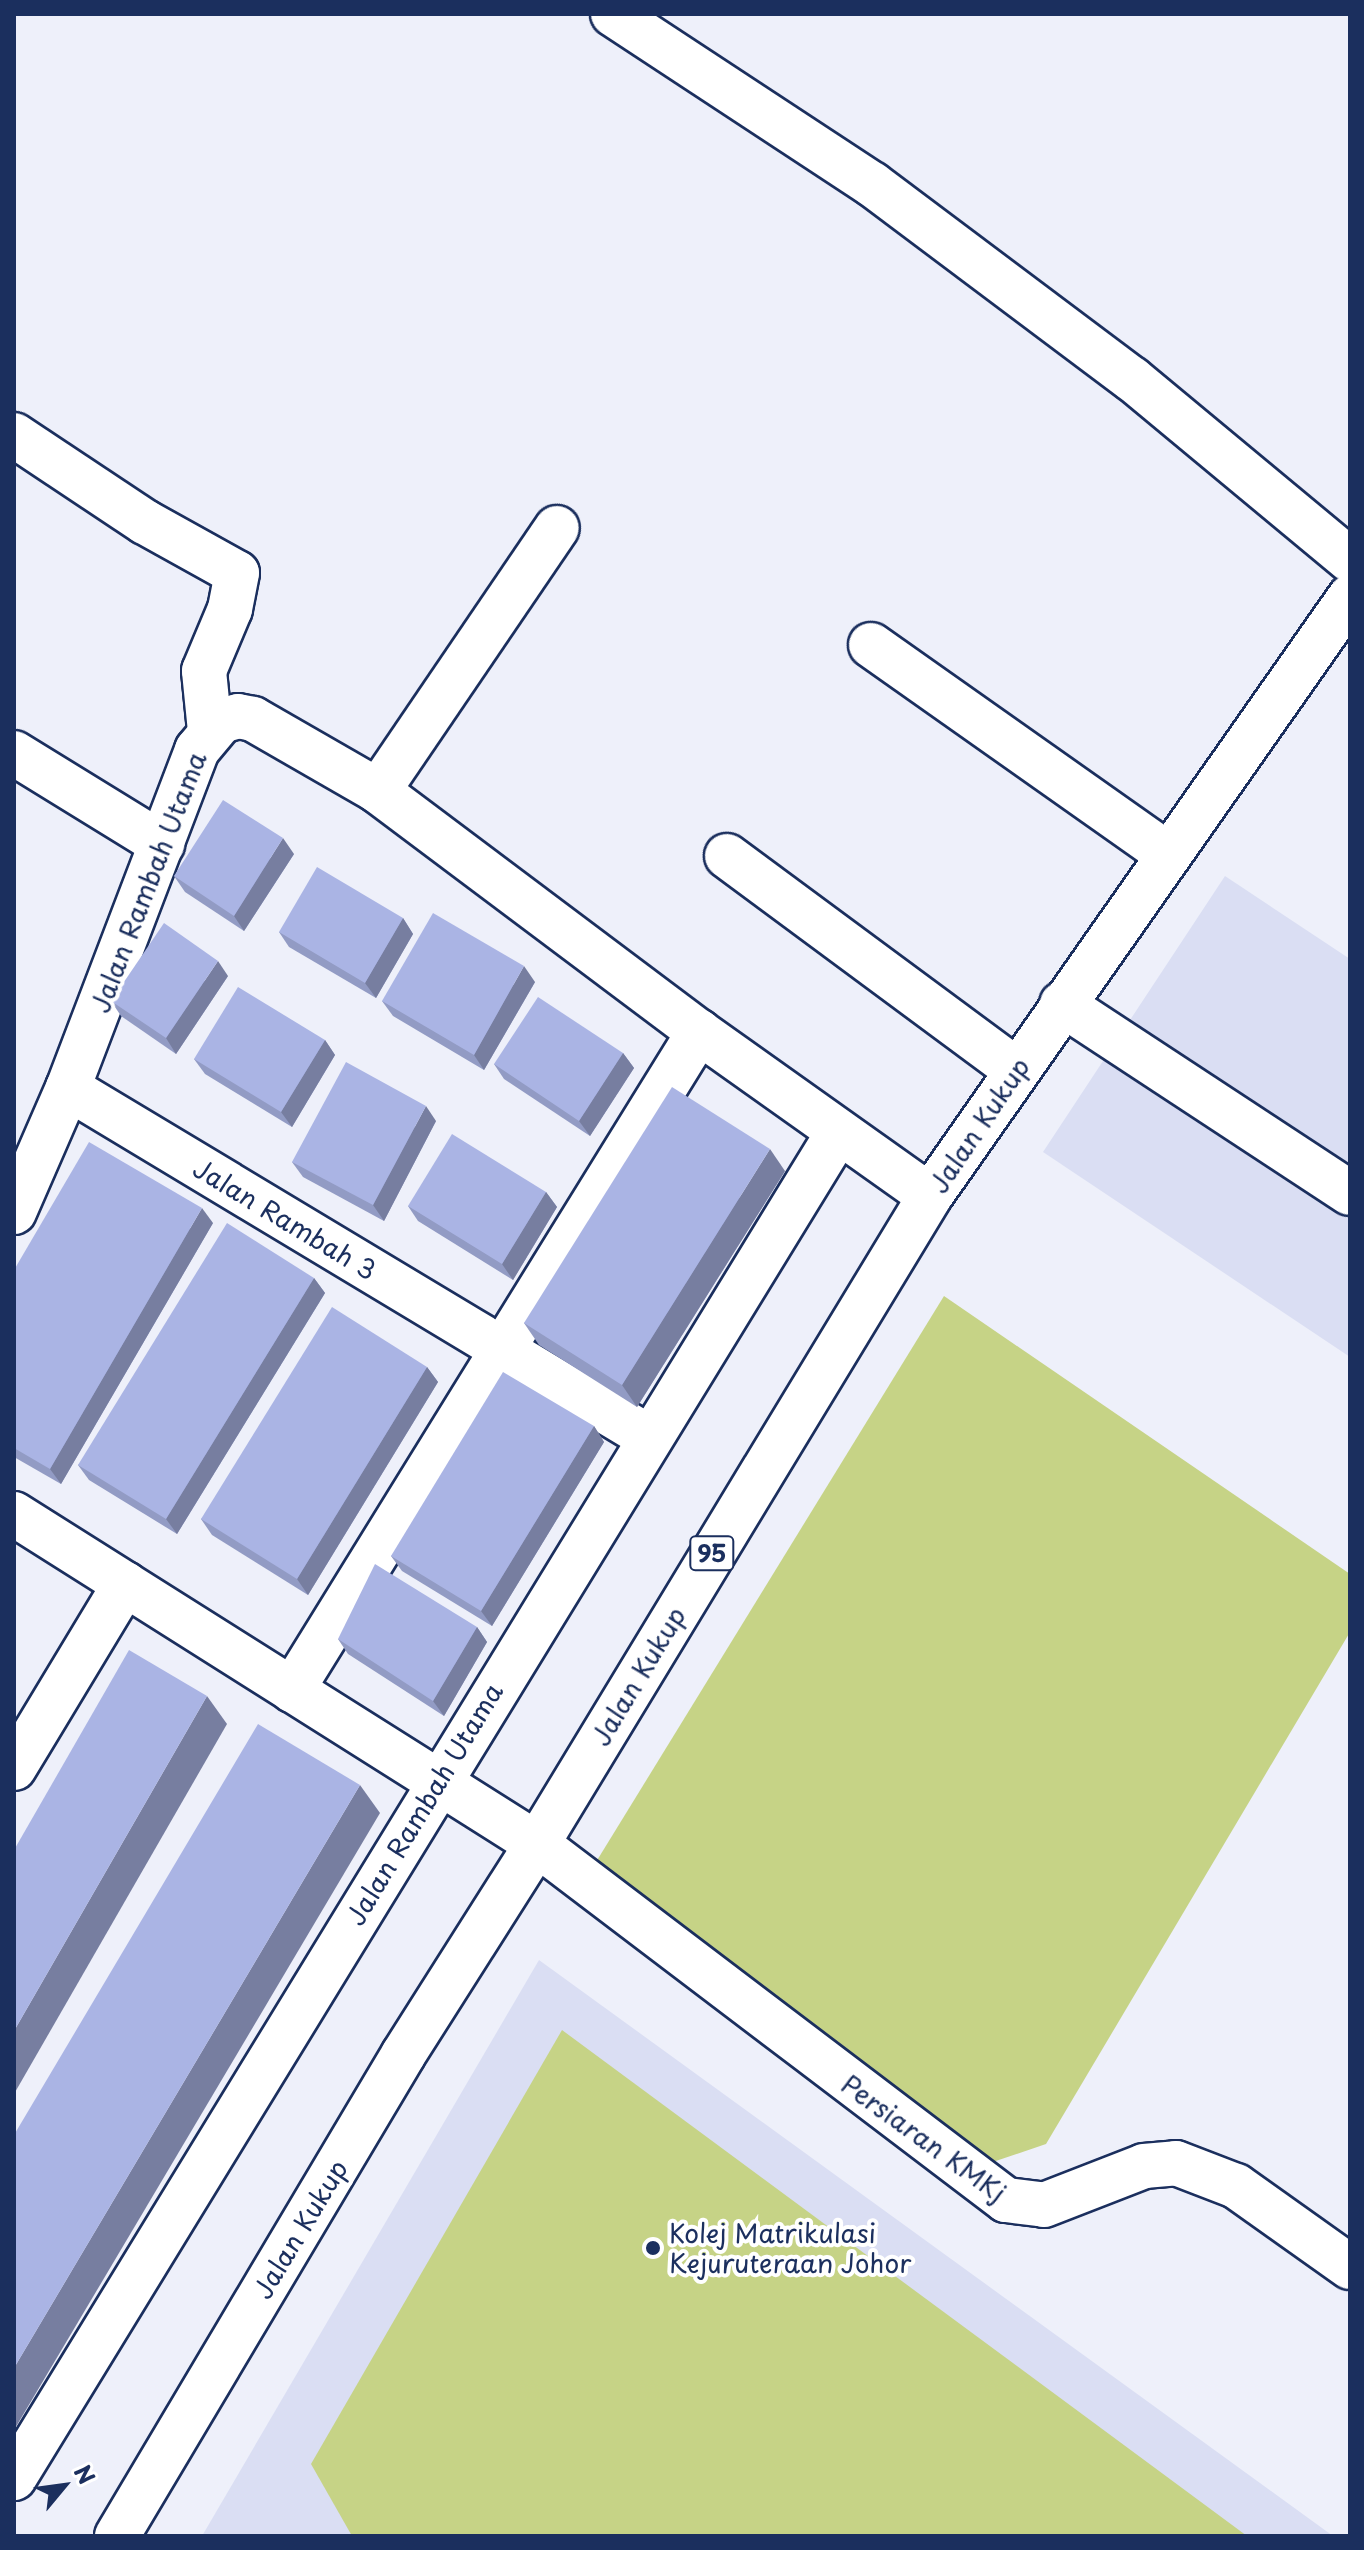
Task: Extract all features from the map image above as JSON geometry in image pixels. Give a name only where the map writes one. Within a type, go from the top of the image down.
[{"type":"street","points":[[613,14],[872,184],[1132,379],[1350,560]]},
{"type":"street","points":[[14,435],[145,522],[237,573],[230,609],[204,671],[210,731]]},
{"type":"street","points":[[378,791],[557,528]]},
{"type":"street","name":"Jalan Kukup","points":[[117,2536],[403,2055],[537,1844],[930,1196],[1166,853],[1350,597]]},
{"type":"street","points":[[871,645],[1166,853]]},
{"type":"street","name":"Jalan Rambah Utama","points":[[14,1212],[68,1088],[197,750],[210,731],[238,716],[253,719],[378,791],[699,1032],[930,1196]]},
{"type":"street","points":[[14,753],[162,844]]},
{"type":"street","points":[[727,856],[1015,1069]]},
{"type":"street","points":[[1062,1004],[1350,1193]]},
{"type":"street","points":[[292,1690],[699,1032]]},
{"type":"street","name":"Jalan Rambah 3","points":[[68,1088],[650,1438]]},
{"type":"street","name":"Jalan Rambah Utama","points":[[14,2478],[437,1781],[838,1133]]},
{"type":"street","name":"Persiaran KMKj","points":[[14,1514],[537,1844],[1006,2200],[1044,2205],[1144,2166],[1176,2163],[1236,2186],[1350,2267]]},
{"type":"street","points":[[14,1768],[125,1584]]},
{"type":"shaded area","points":[[1225,876],[1350,959],[1350,1357],[1043,1152]]},
{"type":"shaded area","name":"Kolej Matrikulasi Kejuruteraan Johor","points":[[539,1960],[1333,2536],[202,2536]]},
{"type":"green space","points":[[944,1296],[1350,1574],[1350,1632],[1046,2144],[969,2170],[588,1875]]},
{"type":"green space","name":"Kolej Matrikulasi Kejuruteraan Johor","points":[[562,2030],[1247,2536],[352,2536],[311,2464]]},
{"type":"building","points":[[223,800],[283,838],[234,916],[174,876]]},
{"type":"building","points":[[317,867],[403,918],[365,983],[279,932]]},
{"type":"building","points":[[433,913],[524,966],[474,1055],[382,1001]]},
{"type":"building","points":[[164,923],[218,961],[166,1038],[111,1001]]},
{"type":"building","points":[[238,987],[325,1040],[281,1112],[194,1059]]},
{"type":"building","points":[[538,997],[623,1053],[579,1121],[494,1064]]},
{"type":"building","points":[[346,1062],[426,1106],[373,1205],[292,1162]]},
{"type":"building","points":[[672,1087],[770,1149],[622,1385],[524,1323]]},
{"type":"building","points":[[452,1134],[546,1192],[502,1264],[408,1206]]},
{"type":"building","points":[[89,1142],[202,1208],[50,1469],[14,1448],[14,1270]]},
{"type":"building","points":[[227,1223],[314,1278],[166,1519],[78,1465]]},
{"type":"building","points":[[332,1307],[427,1367],[297,1579],[201,1519]]},
{"type":"building","points":[[503,1372],[594,1426],[481,1611],[391,1556]]},
{"type":"building","points":[[375,1564],[477,1627],[433,1701],[338,1639]]},
{"type":"building","points":[[129,1650],[207,1696],[14,2031],[14,1850]]},
{"type":"building","points":[[258,1724],[360,1785],[14,2368],[14,2135]]},
{"type":"place","name":"Kolej Matrikulasi Kejuruteraan Johor","points":[[653,2248]]}]
